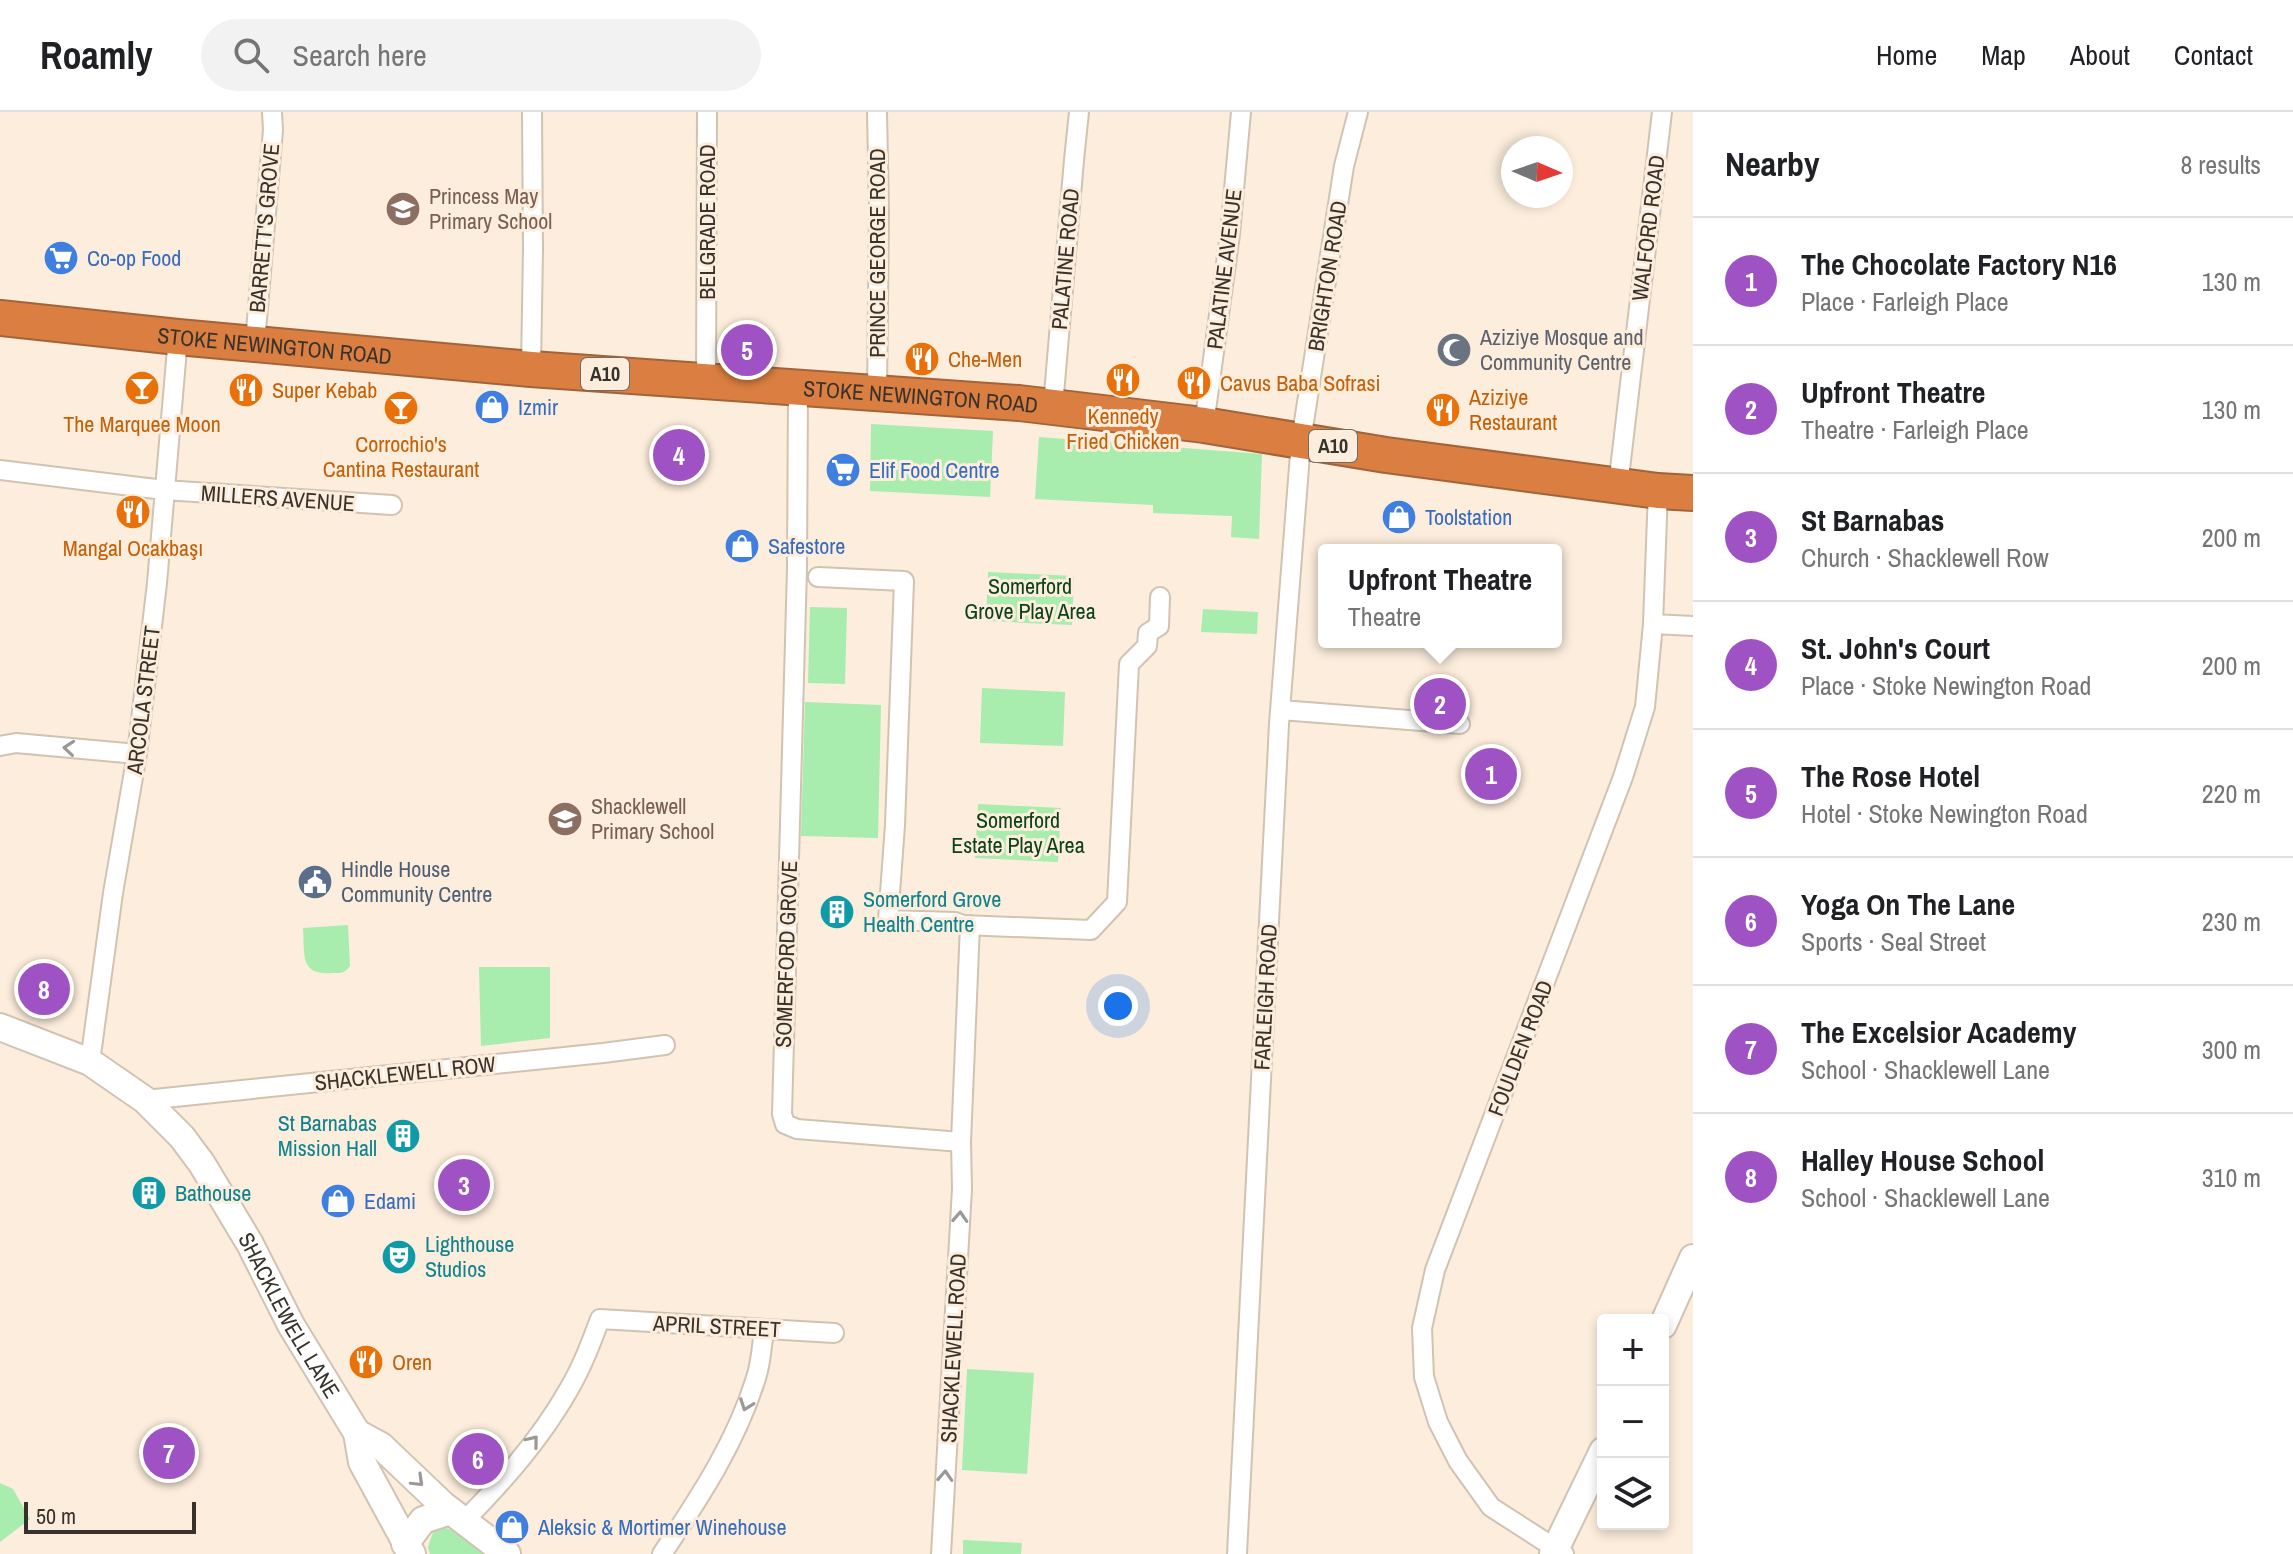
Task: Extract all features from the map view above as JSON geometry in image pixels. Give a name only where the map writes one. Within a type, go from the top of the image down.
[{"type":"highway","name":"STOKE NEWINGTON ROAD","points":[[0,318],[531,369],[1053,406],[1204,425],[1416,460],[1693,493]]},
{"type":"street","name":"BARRETT'S GROVE","points":[[255,343],[272,112]]},
{"type":"street","points":[[531,369],[532,112]]},
{"type":"street","name":"BELGRADE ROAD","points":[[706,381],[707,112]]},
{"type":"street","name":"PRINCE GEORGE ROAD","points":[[877,112],[877,394]]},
{"type":"street","name":"PALATINE ROAD","points":[[1053,406],[1079,112]]},
{"type":"street","name":"PALATINE AVENUE","points":[[1204,425],[1230,234],[1241,112]]},
{"type":"street","name":"BRIGHTON ROAD","points":[[1301,441],[1344,166],[1358,112]]},
{"type":"street","name":"WALFORD ROAD","points":[[1618,486],[1662,112]]},
{"type":"street","name":"ARCOLA STREET","points":[[90,1062],[113,893],[137,754],[157,583],[178,337]]},
{"type":"street","name":"SOMERFORD GROVE","points":[[798,389],[797,568],[782,1114],[785,1124],[797,1129],[961,1142]]},
{"type":"street","name":"FARLEIGH ROAD","points":[[1237,1554],[1281,710],[1301,441]]},
{"type":"street","name":"MILLERS AVENUE","points":[[0,470],[164,490],[392,505]]},
{"type":"street","name":"FOULDEN ROAD","points":[[1558,1552],[1491,1507],[1458,1461],[1438,1422],[1424,1377],[1422,1328],[1435,1270],[1623,777],[1645,707],[1653,624],[1658,491]]},
{"type":"street","points":[[818,577],[904,581],[895,825],[888,920],[970,925],[1091,930],[1117,902],[1129,664],[1147,646],[1148,633],[1159,626],[1160,597]]},
{"type":"street","points":[[1653,624],[1693,626]]},
{"type":"street","points":[[1281,710],[1460,724]]},
{"type":"street","points":[[0,746],[16,743],[137,754]]},
{"type":"street","points":[[961,1142],[970,925]]},
{"type":"street","name":"SHACKLEWELL LANE","points":[[0,1027],[90,1062],[145,1100],[182,1137],[202,1164],[255,1252],[291,1325],[357,1433],[362,1462],[408,1549]]},
{"type":"street","name":"SHACKLEWELL ROW","points":[[145,1100],[665,1045]]},
{"type":"street","name":"SHACKLEWELL ROAD","points":[[941,1554],[962,1189],[961,1142]]},
{"type":"street","points":[[1668,1314],[1693,1258]]},
{"type":"street","name":"APRIL STREET","points":[[457,1516],[495,1487],[544,1427],[569,1389],[600,1319],[834,1333]]},
{"type":"street","points":[[662,1554],[702,1493],[743,1415],[757,1375],[764,1329]]},
{"type":"street","name":"SHACKLEWELL LANE","points":[[357,1433],[381,1446],[457,1516],[507,1554]]},
{"type":"street","points":[[1558,1552],[1600,1458]]},
{"type":"street","points":[[408,1549],[423,1520],[457,1516]]},
{"type":"green space","points":[[871,424],[993,431],[990,497],[870,491]]},
{"type":"green space","points":[[1039,437],[1262,454],[1259,539],[1231,537],[1232,516],[1153,513],[1153,505],[1035,499]]},
{"type":"green space","name":"Somerford Grove Play Area","points":[[988,572],[1074,576],[1072,625],[986,621]]},
{"type":"green space","points":[[810,607],[847,608],[845,684],[808,683]]},
{"type":"green space","points":[[1203,609],[1258,612],[1257,634],[1201,632]]},
{"type":"green space","points":[[982,688],[1065,692],[1063,746],[980,743]]},
{"type":"green space","points":[[805,702],[881,705],[878,838],[801,836]]},
{"type":"green space","name":"Somerford Estate Play Area","points":[[978,804],[1061,808],[1058,862],[975,858]]},
{"type":"green space","points":[[348,925],[350,966],[341,973],[322,973],[309,967],[304,955],[303,928]]},
{"type":"green space","points":[[479,967],[550,967],[550,1038],[481,1046]]},
{"type":"green space","points":[[967,1369],[1034,1373],[1027,1474],[962,1470]]},
{"type":"green space","points":[[0,1483],[13,1489],[30,1519],[0,1542]]},
{"type":"green space","points":[[445,1528],[459,1531],[487,1554],[430,1554],[428,1547],[433,1532]]},
{"type":"green space","points":[[963,1540],[1022,1543],[1021,1554],[963,1554]]},
{"type":"place","name":"Princess May Primary School","points":[[403,209]]},
{"type":"place","name":"Co-op Food","points":[[61,258]]},
{"type":"place","name":"The Rose Hotel","points":[[747,350]]},
{"type":"place","name":"Aziziye Mosque and Community Centre","points":[[1454,350]]},
{"type":"place","name":"Che-Men","points":[[922,359]]},
{"type":"place","name":"Kennedy Fried Chicken","points":[[1123,380]]},
{"type":"place","name":"Cavus Baba Sofrasi","points":[[1194,383]]},
{"type":"place","name":"The Marquee Moon","points":[[142,388]]},
{"type":"place","name":"Super Kebab","points":[[246,390]]},
{"type":"place","name":"Izmir","points":[[492,407]]},
{"type":"place","name":"Corrochio's Cantina Restaurant","points":[[401,408]]},
{"type":"place","name":"Aziziye Restaurant","points":[[1443,410]]},
{"type":"place","name":"St. John's Court","points":[[679,455]]},
{"type":"place","name":"Elif Food Centre","points":[[843,470]]},
{"type":"place","name":"Mangal Ocakbaşı","points":[[133,512]]},
{"type":"place","name":"Toolstation","points":[[1399,517]]},
{"type":"place","name":"Safestore","points":[[742,546]]},
{"type":"place","name":"Upfront Theatre","points":[[1440,704]]},
{"type":"place","name":"The Chocolate Factory N16","points":[[1491,774]]},
{"type":"place","name":"Shacklewell Primary School","points":[[565,819]]},
{"type":"place","name":"Hindle House Community Centre","points":[[315,882]]},
{"type":"place","name":"Somerford Grove Health Centre","points":[[837,912]]},
{"type":"place","name":"Halley House School","points":[[44,989]]},
{"type":"place","name":"St Barnabas Mission Hall","points":[[403,1136]]},
{"type":"place","name":"St Barnabas","points":[[464,1185]]},
{"type":"place","name":"Bathouse","points":[[149,1193]]},
{"type":"place","name":"Edami","points":[[338,1201]]},
{"type":"place","name":"Lighthouse Studios","points":[[399,1257]]},
{"type":"place","name":"Oren","points":[[366,1362]]},
{"type":"place","name":"The Excelsior Academy","points":[[169,1453]]},
{"type":"place","name":"Yoga On The Lane","points":[[478,1459]]},
{"type":"place","name":"Aleksic & Mortimer Winehouse","points":[[512,1527]]}]
